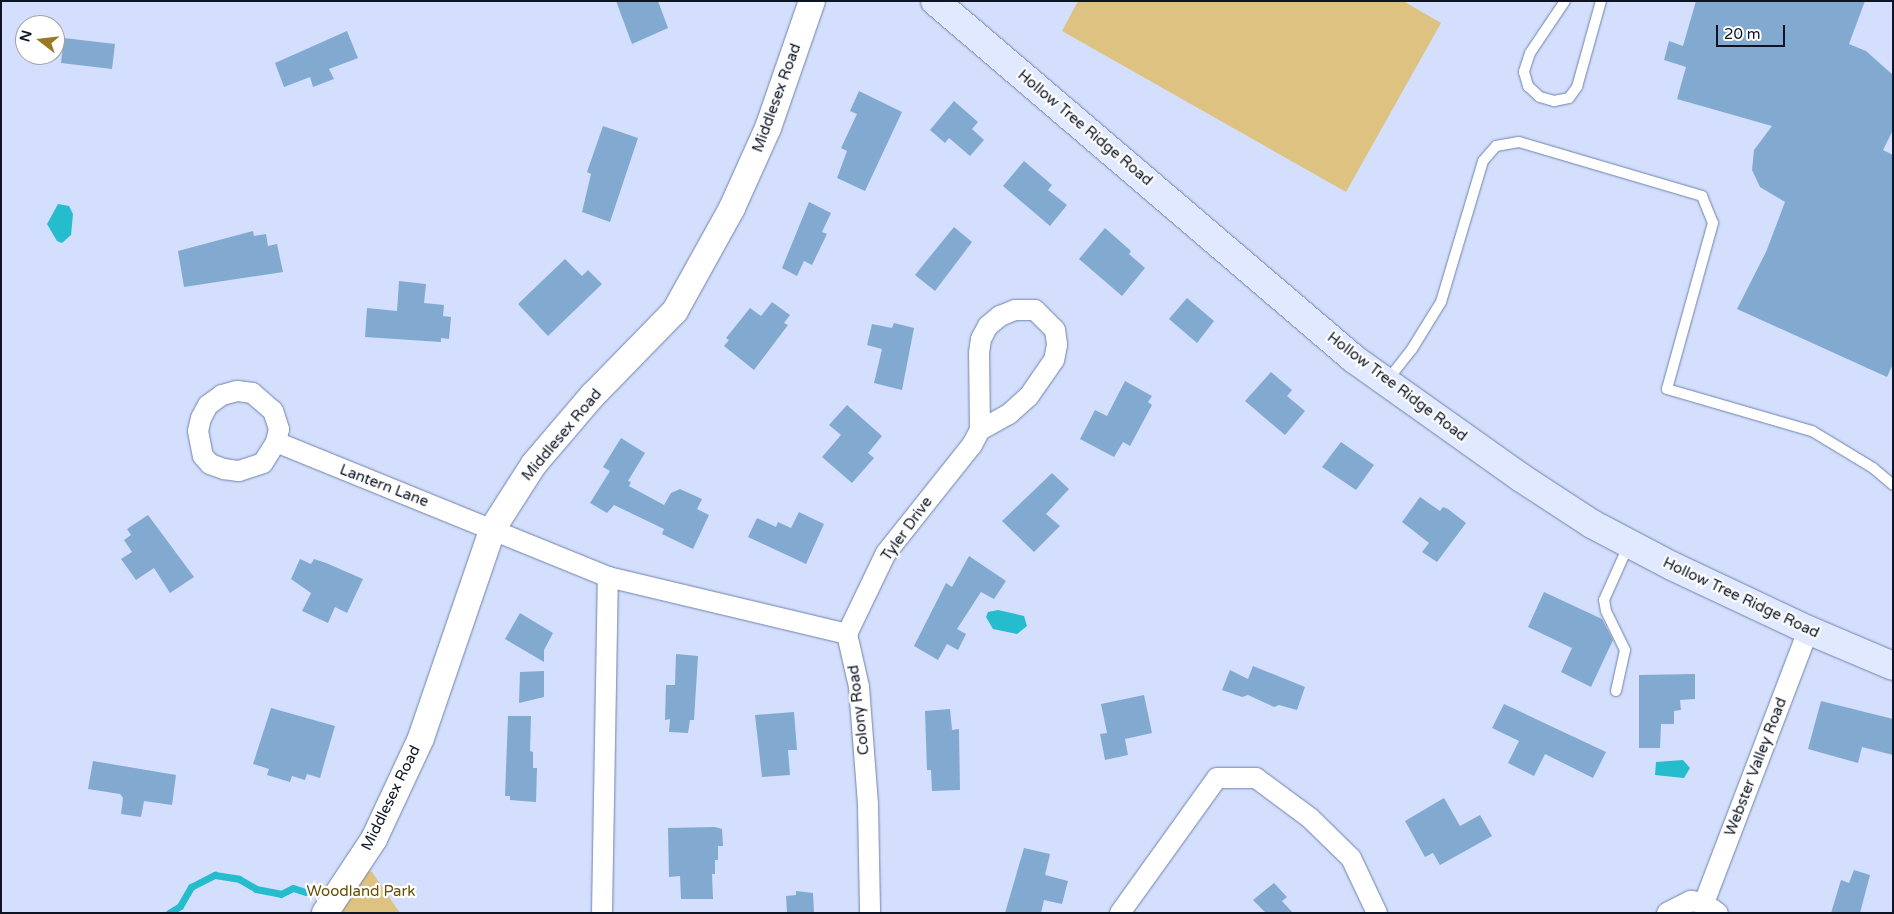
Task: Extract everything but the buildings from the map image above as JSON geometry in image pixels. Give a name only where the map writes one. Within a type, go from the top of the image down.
[{"type":"main road","name":"Hollow Tree Ridge Road","points":[[936,1],[1354,359],[1528,482],[1592,524],[1629,543],[1808,630],[1893,666]]},
{"type":"street","name":"Middlesex Road","points":[[325,913],[374,839],[421,738],[493,528],[534,464],[593,395],[675,311],[732,208],[768,128],[812,1]]},
{"type":"street","name":"Tyler Drive","points":[[847,634],[886,554],[972,446],[980,430],[981,339],[988,326],[1000,316],[1016,310],[1035,310],[1055,330],[1057,345],[1054,360],[1029,396],[1009,414],[980,430]]},
{"type":"street","points":[[237,391],[252,392],[273,411],[278,429],[276,442],[263,463],[239,471],[224,469],[210,464],[202,456],[198,431],[201,418],[208,405],[222,395],[237,391]]},
{"type":"street","name":"Lantern Lane","points":[[276,442],[493,528]]},
{"type":"street","points":[[493,528],[608,578],[847,634]]},
{"type":"street","points":[[602,913],[608,578]]},
{"type":"street","name":"Webster Valley Road","points":[[1667,913],[1691,901],[1711,908],[1808,630]]},
{"type":"street","name":"Colony Road","points":[[847,634],[860,697],[868,805],[870,913]]},
{"type":"street","points":[[1120,913],[1217,778],[1256,778],[1310,818],[1351,858],[1377,913]]},
{"type":"lane","points":[[1565,1],[1530,53],[1524,72],[1528,86],[1540,96],[1554,101],[1569,98],[1577,87],[1601,1]]},
{"type":"lane","points":[[1386,382],[1441,302],[1483,161],[1496,146],[1519,142],[1702,196],[1713,224],[1667,389],[1812,431],[1873,468],[1893,486]]},
{"type":"lane","points":[[1616,691],[1625,650],[1606,611],[1604,600],[1629,543]]},
{"type":"green space","points":[[1078,1],[1403,1],[1441,23],[1346,192],[1062,31]]},
{"type":"green space","name":"Woodland Park","points":[[354,867],[372,872],[400,913],[309,913]]},
{"type":"water","points":[[58,204],[69,206],[73,214],[71,235],[62,243],[57,241],[47,224]]},
{"type":"water","points":[[998,610],[1024,616],[1027,626],[1017,634],[993,629],[986,617],[988,612]]},
{"type":"water","points":[[1683,760],[1690,768],[1684,778],[1655,775],[1656,762]]},
{"type":"waterway","points":[[169,913],[180,906],[191,887],[215,875],[239,879],[256,889],[281,894],[293,888],[305,892]]}]
